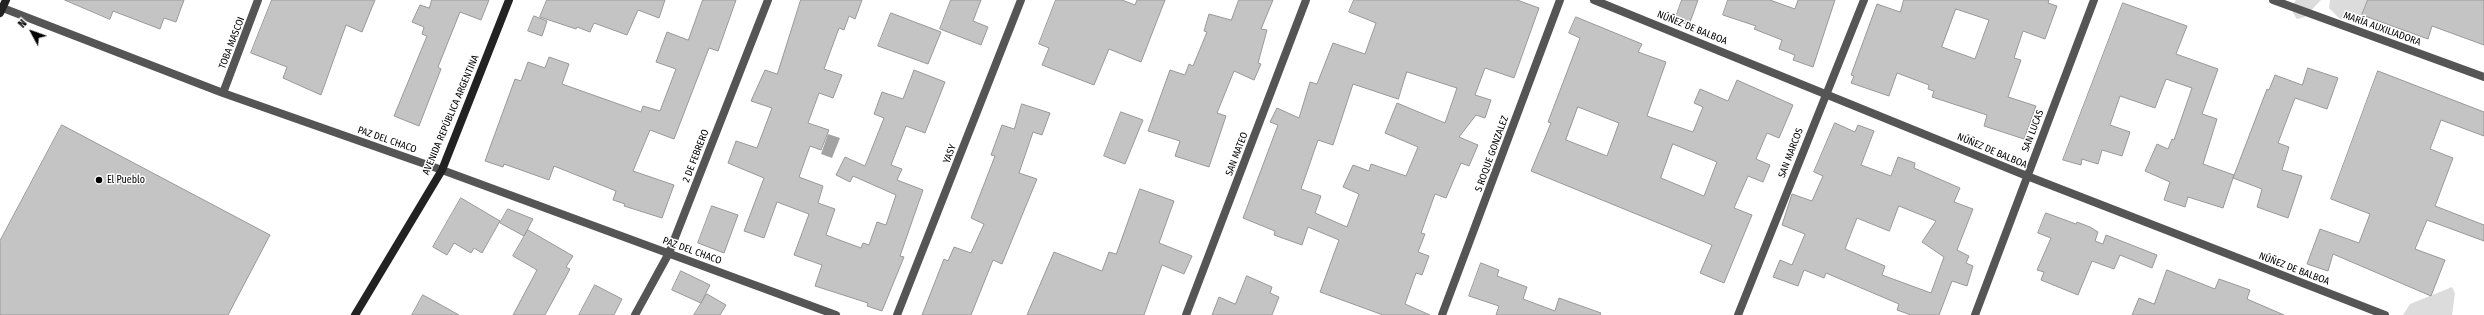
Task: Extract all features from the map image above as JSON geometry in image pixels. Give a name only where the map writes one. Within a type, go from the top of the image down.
[{"type":"main road","name":"AVENIDA REPÚBLICA ARGENTINA","points":[[355,315],[442,170],[509,0]]},
{"type":"street","name":"TOBA MASCOI","points":[[223,93],[258,0]]},
{"type":"street","name":"2 DE FEBRERO","points":[[635,315],[669,253],[768,0]]},
{"type":"street","name":"YASY","points":[[897,315],[1021,0]]},
{"type":"street","name":"SAN MATEO","points":[[1186,315],[1306,0]]},
{"type":"street","name":"S ROQUE GONZALEZ","points":[[1442,315],[1560,0]]},
{"type":"street","name":"NÚÑEZ DE BALBOA","points":[[1594,0],[1826,93],[2026,176],[2385,315]]},
{"type":"street","name":"SAN MARCOS","points":[[1738,315],[1864,0]]},
{"type":"street","name":"SAN LUCAS","points":[[1975,315],[2026,176],[2094,0]]},
{"type":"street","name":"MARÍA AUXILIADORA","points":[[2273,0],[2484,77]]},
{"type":"street","name":"PAZ DEL CHACO","points":[[2,7],[223,93],[442,170],[836,315]]},
{"type":"shaded area","points":[[2296,0],[2321,0],[2305,17],[2297,19],[2293,13],[2292,5]]},
{"type":"shaded area","points":[[2330,0],[2385,0],[2364,14],[2340,19],[2329,8]]},
{"type":"shaded area","points":[[828,134],[840,138],[832,158],[821,154]]},
{"type":"shaded area","points":[[2452,287],[2455,293],[2452,315],[2403,315],[2410,304]]},
{"type":"building","points":[[65,0],[184,0],[176,22],[164,18],[160,29],[113,11],[110,19]]},
{"type":"building","points":[[272,0],[375,0],[362,32],[346,25],[321,95],[283,78],[287,67],[251,53]]},
{"type":"building","points":[[432,0],[489,0],[481,20],[460,12],[438,67],[441,69],[419,126],[394,116],[427,36],[422,34],[424,27],[412,22],[420,5],[429,8]]},
{"type":"building","points":[[547,0],[665,0],[659,18],[638,10],[627,35],[594,23],[590,32],[540,17]]},
{"type":"building","points":[[703,0],[736,0],[718,51],[709,48],[674,139],[650,130],[633,171],[674,185],[662,218],[624,206],[625,204],[613,200],[616,191],[554,166],[549,180],[504,164],[503,167],[485,161],[515,79],[521,81],[528,62],[545,68],[549,57],[569,64],[562,84],[641,112],[643,106],[660,111],[676,69],[656,62],[667,32],[688,40]]},
{"type":"building","points":[[801,0],[862,0],[855,19],[849,16],[844,30],[839,28],[824,69],[842,75],[833,98],[819,93],[808,123],[829,130],[821,150],[810,146],[799,177],[823,186],[818,203],[835,209],[826,235],[861,248],[863,243],[869,245],[877,222],[886,225],[896,195],[853,176],[850,182],[836,175],[845,157],[865,166],[884,118],[874,114],[882,92],[903,99],[914,70],[945,82],[925,133],[906,126],[891,165],[902,169],[897,180],[923,190],[900,256],[904,257],[882,311],[867,306],[868,303],[815,286],[822,265],[794,255],[809,214],[777,202],[764,238],[744,231],[764,178],[728,163],[736,141],[757,148],[772,108],[751,101],[765,70],[777,74]]},
{"type":"building","points":[[951,0],[981,0],[973,21],[988,27],[981,45],[940,29]]},
{"type":"building","points":[[1056,0],[1122,0],[1135,5],[1137,0],[1165,0],[1141,62],[1109,49],[1094,85],[1042,65],[1049,48],[1039,44]]},
{"type":"building","points":[[1239,0],[1273,0],[1261,29],[1267,30],[1258,63],[1261,64],[1254,80],[1234,71],[1217,113],[1226,116],[1209,167],[1175,156],[1180,141],[1148,131],[1170,70],[1185,75],[1189,64],[1193,66],[1207,32],[1204,31],[1209,14],[1231,20]]},
{"type":"building","points":[[1354,0],[1517,0],[1539,8],[1514,78],[1485,68],[1475,95],[1491,100],[1485,118],[1476,115],[1459,137],[1478,145],[1469,166],[1461,163],[1446,198],[1435,194],[1421,233],[1425,234],[1418,252],[1429,256],[1422,275],[1416,273],[1405,304],[1430,315],[1383,315],[1320,292],[1339,240],[1308,227],[1302,245],[1274,235],[1275,231],[1243,218],[1278,125],[1270,122],[1277,108],[1299,118],[1310,82],[1317,84],[1333,43],[1365,54],[1376,23],[1349,12]],"holes":[[[1407,72],[1457,88],[1445,123],[1397,103],[1385,133],[1418,147],[1406,176],[1371,164],[1369,171],[1353,165],[1343,187],[1359,194],[1347,227],[1315,213],[1321,196],[1301,189],[1318,140],[1333,145],[1353,84],[1398,99]]]},
{"type":"building","points":[[1682,0],[1698,0],[1689,25],[1675,20]]},
{"type":"building","points":[[1728,0],[1770,0],[1795,9],[1798,0],[1835,0],[1813,67],[1793,60],[1795,55],[1779,49],[1782,40],[1754,29],[1756,26],[1723,15]]},
{"type":"building","points":[[1904,0],[2049,0],[2048,3],[2057,6],[2045,39],[2023,31],[2014,58],[2021,60],[2008,97],[2036,106],[2024,139],[1984,126],[1987,115],[1932,97],[1934,91],[1928,89],[1929,85],[1897,73],[1889,96],[1851,83],[1854,76],[1851,75],[1877,4],[1900,12]],"holes":[[[1956,9],[1989,20],[1975,59],[1942,47]]]},
{"type":"building","points":[[2368,0],[2484,0],[2484,45],[2432,26],[2428,39],[2362,15]]},
{"type":"building","points":[[2123,3],[2187,26],[2176,54],[2218,69],[2202,114],[2217,119],[2203,164],[2234,175],[2223,208],[2188,197],[2185,207],[2164,200],[2170,182],[2145,171],[2157,144],[2168,149],[2172,139],[2174,140],[2192,88],[2166,79],[2155,108],[2120,96],[2110,125],[2130,132],[2122,156],[2102,150],[2098,164],[2082,159],[2081,165],[2063,160]]},
{"type":"building","points":[[891,13],[941,32],[928,64],[878,46]]},
{"type":"building","points":[[534,16],[547,21],[542,36],[528,31]]},
{"type":"building","points":[[1576,17],[1642,44],[1638,52],[1666,62],[1647,116],[1693,132],[1703,107],[1694,103],[1700,89],[1728,101],[1737,80],[1793,105],[1779,138],[1767,133],[1756,159],[1770,165],[1763,182],[1748,176],[1734,208],[1752,215],[1724,283],[1700,273],[1712,245],[1531,171],[1551,123],[1548,122],[1580,38],[1569,33]],"holes":[[[1578,107],[1619,123],[1607,156],[1566,140]],[[1673,144],[1717,162],[1704,196],[1661,178]]]},
{"type":"building","points":[[2308,68],[2338,78],[2327,109],[2295,98],[2278,143],[2289,147],[2282,170],[2302,176],[2288,218],[2257,207],[2262,189],[2233,178],[2267,89],[2269,90],[2275,75],[2302,85]]},
{"type":"building","points":[[2378,71],[2484,112],[2484,136],[2441,120],[2430,149],[2453,158],[2435,206],[2484,225],[2484,241],[2427,220],[2415,249],[2445,260],[2431,296],[2333,254],[2328,271],[2307,264],[2320,229],[2359,243],[2370,214],[2331,199]]},
{"type":"building","points":[[1022,104],[1050,113],[1042,135],[1033,132],[1019,173],[1037,179],[1002,264],[993,260],[971,315],[922,315],[944,259],[948,261],[954,247],[971,253],[984,224],[971,218],[995,156],[991,155],[1002,125],[1014,129]]},
{"type":"building","points":[[1121,112],[1143,120],[1125,164],[1104,156]]},
{"type":"building","points":[[1835,123],[1855,132],[1858,125],[1874,131],[1861,165],[1891,176],[1898,157],[1915,163],[1914,168],[1960,188],[1954,202],[1973,209],[1957,250],[1969,256],[1966,263],[1973,266],[1967,286],[1952,281],[1939,315],[1911,315],[1897,310],[1899,304],[1826,273],[1824,278],[1804,270],[1798,286],[1773,277],[1780,260],[1792,265],[1805,234],[1782,225],[1792,194],[1812,201],[1823,176],[1814,172]],"holes":[[[1899,206],[1936,221],[1922,242],[1944,257],[1931,293],[1882,275],[1885,266],[1845,249],[1857,218],[1889,231]]]},
{"type":"building","name":"El Pueblo","points":[[62,125],[270,235],[228,315],[0,315],[0,241]]},
{"type":"building","points":[[1140,189],[1174,201],[1159,243],[1192,256],[1184,274],[1162,265],[1144,315],[1027,315],[1054,252],[1102,271],[1109,252],[1116,254]]},
{"type":"building","points":[[461,198],[500,221],[482,253],[474,248],[471,253],[454,243],[447,255],[433,247]]},
{"type":"building","points":[[712,206],[738,215],[724,253],[698,243]]},
{"type":"building","points":[[508,209],[533,219],[524,236],[500,223]]},
{"type":"building","points":[[2046,213],[2076,224],[2077,222],[2090,227],[2098,232],[2095,241],[2103,244],[2106,235],[2157,255],[2152,268],[2120,255],[2114,269],[2092,261],[2078,295],[2041,280],[2044,272],[2037,270],[2051,238],[2038,233]]},
{"type":"building","points":[[528,230],[573,256],[566,267],[570,269],[545,315],[513,315],[537,270],[513,256]]},
{"type":"building","points":[[1481,263],[1499,270],[1497,276],[1527,287],[1523,299],[1555,311],[1559,298],[1601,313],[1600,315],[1496,315],[1499,306],[1469,296]]},
{"type":"building","points":[[2167,270],[2215,289],[2219,279],[2250,290],[2247,299],[2284,315],[2132,315],[2139,298],[2154,304]]},
{"type":"building","points":[[681,271],[710,285],[701,303],[672,290]]},
{"type":"building","points":[[1247,276],[1272,287],[1270,293],[1279,297],[1272,315],[1212,315],[1219,297],[1235,304]]},
{"type":"building","points":[[595,285],[622,299],[614,315],[579,315]]},
{"type":"building","points":[[707,294],[726,305],[720,315],[694,315]]},
{"type":"building","points":[[423,295],[459,315],[412,315]]},
{"type":"place","name":"El Pueblo","points":[[99,180]]}]
